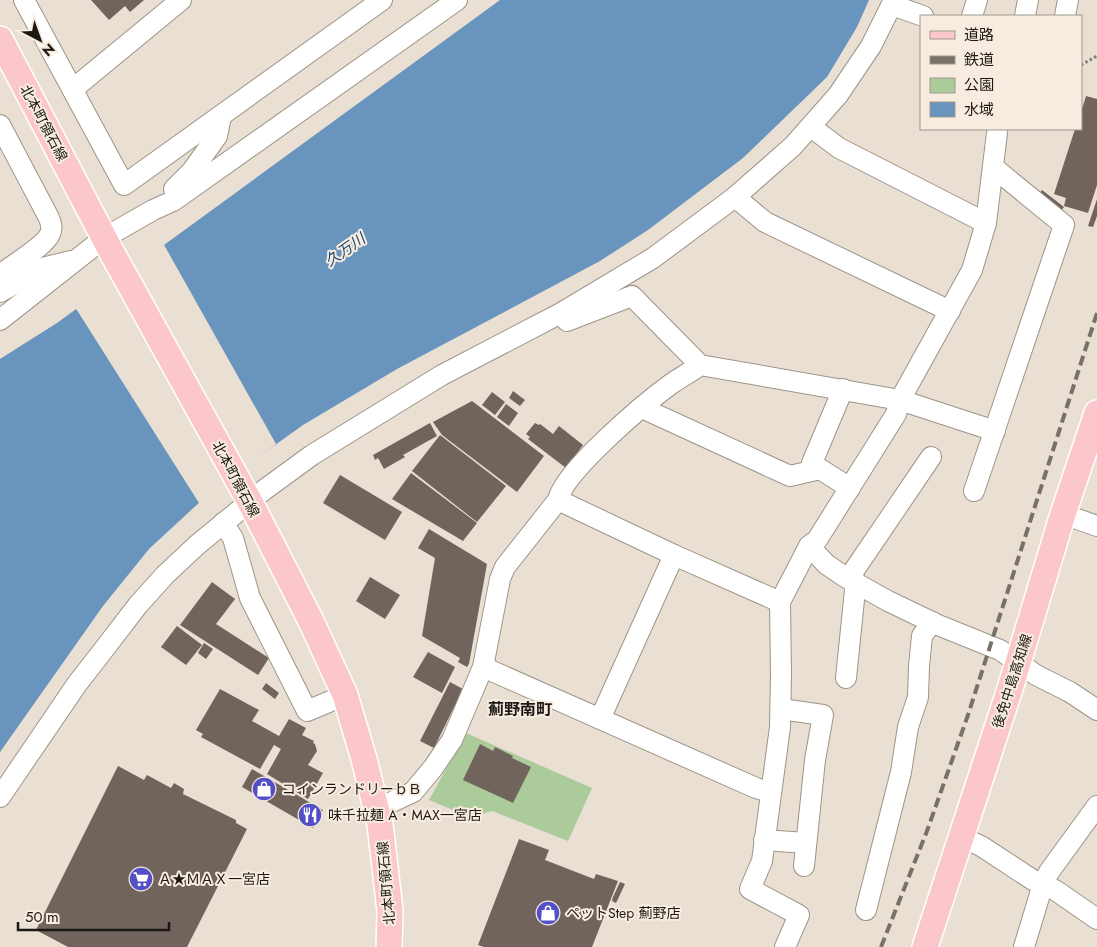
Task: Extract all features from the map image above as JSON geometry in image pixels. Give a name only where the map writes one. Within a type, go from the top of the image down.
[{"type":"main road","name":"北本町領石線","points":[[0,40],[107,245],[246,496],[311,621],[345,695],[377,809],[383,843],[390,911],[388,947]]},
{"type":"main road","name":"後免中島高知線","points":[[925,947],[1097,413]]},
{"type":"street","points":[[24,0],[124,185],[382,0]]},
{"type":"street","points":[[73,89],[181,0]]},
{"type":"street","points":[[153,210],[172,201],[457,0]]},
{"type":"street","points":[[972,15],[977,0]]},
{"type":"street","points":[[1025,15],[1028,0]]},
{"type":"street","points":[[1065,15],[1068,0]]},
{"type":"street","points":[[0,797],[77,684],[138,605],[165,575],[223,523],[246,496],[264,490],[312,455],[442,376],[561,313],[652,258],[738,199],[775,162],[814,129],[871,46],[893,2],[919,10]]},
{"type":"street","points":[[0,292],[42,268],[74,260],[107,245],[153,210],[192,171],[217,136],[220,116]]},
{"type":"street","points":[[0,125],[7,156],[49,218],[52,227],[50,235],[43,243],[0,275]]},
{"type":"street","points":[[814,129],[839,148],[986,223]]},
{"type":"street","points":[[785,947],[799,915],[750,889],[762,860],[780,727],[780,602],[809,546],[817,540],[896,414],[900,400],[972,270],[986,223],[993,167],[995,130]]},
{"type":"street","points":[[974,491],[1064,225],[993,167]]},
{"type":"street","points":[[738,199],[765,222],[950,310]]},
{"type":"street","points":[[0,320],[47,284],[74,260]]},
{"type":"street","points":[[549,319],[555,324],[639,302],[700,365],[900,400],[995,431]]},
{"type":"street","points":[[377,809],[413,792],[433,768],[452,740],[483,668],[500,578],[505,567],[558,500],[560,492],[568,480],[592,454],[642,408],[672,383],[700,365]]},
{"type":"street","points":[[811,471],[812,462],[843,389]]},
{"type":"street","points":[[642,408],[790,476],[820,469],[850,488]]},
{"type":"street","points":[[846,678],[855,590],[853,572],[931,457]]},
{"type":"street","points":[[558,500],[674,555],[780,602]]},
{"type":"street","points":[[1063,514],[1097,526]]},
{"type":"street","points":[[223,523],[233,538],[250,598],[307,711],[345,695]]},
{"type":"street","points":[[809,546],[834,570],[853,582],[932,622],[1000,650],[1036,675],[1070,692],[1097,710]]},
{"type":"street","points":[[600,719],[674,555]]},
{"type":"street","points":[[866,910],[901,772],[908,727],[918,696],[922,636],[932,622]]},
{"type":"street","points":[[483,668],[756,788],[770,792]]},
{"type":"street","points":[[780,709],[823,715],[815,760],[804,866]]},
{"type":"street","points":[[1024,947],[1043,884],[1049,872],[1097,806]]},
{"type":"street","points":[[961,837],[981,846],[1033,880],[1055,890],[1097,918]]},
{"type":"street","points":[[764,840],[806,843]]},
{"type":"path","points":[[1082,64],[1097,56]]},
{"type":"green space","points":[[466,733],[592,788],[568,841],[492,811],[470,817],[429,800]]},
{"type":"water","name":"久万川","points":[[500,0],[869,0],[857,27],[827,77],[743,158],[648,230],[600,261],[397,369],[303,425],[215,488],[149,549],[103,606],[0,752],[0,359],[57,323]]},
{"type":"pier","points":[[163,243],[276,444],[199,503],[75,307]]},
{"type":"building","points":[[91,0],[144,0],[130,12],[125,6],[109,20]]},
{"type":"building","points":[[1086,96],[1097,99],[1097,185],[1088,213],[1064,206],[1066,198],[1054,194],[1075,130],[1082,130],[1082,109]]},
{"type":"building","points":[[1042,190],[1064,207],[1061,211],[1039,194]]},
{"type":"building","points":[[1097,199],[1097,216],[1093,227],[1088,226]]},
{"type":"building","points":[[513,391],[525,400],[520,406],[509,398]]},
{"type":"building","points":[[492,392],[505,402],[495,415],[482,405]]},
{"type":"building","points":[[472,401],[544,456],[517,492],[442,435],[433,422]]},
{"type":"building","points":[[506,404],[518,413],[509,426],[497,417]]},
{"type":"building","points":[[430,423],[437,436],[403,455],[405,457],[384,469],[378,458],[375,460],[373,455]]},
{"type":"building","points":[[535,423],[540,424],[553,434],[559,426],[583,445],[566,468],[528,439],[530,437],[526,434]]},
{"type":"building","points":[[440,435],[506,486],[477,522],[412,471]]},
{"type":"building","points":[[411,473],[477,523],[463,541],[392,499]]},
{"type":"building","points":[[340,475],[402,512],[385,540],[323,503]]},
{"type":"building","points":[[429,529],[487,564],[467,667],[458,662],[460,658],[422,636],[435,558],[418,548]]},
{"type":"building","points":[[370,577],[400,595],[385,619],[356,601]]},
{"type":"building","points":[[212,582],[235,599],[216,624],[269,658],[258,675],[180,625]]},
{"type":"building","points":[[177,626],[202,645],[186,665],[161,647]]},
{"type":"building","points":[[204,643],[213,649],[206,659],[198,653]]},
{"type":"building","points":[[428,652],[455,667],[442,693],[413,677]]},
{"type":"building","points":[[450,682],[463,689],[434,748],[420,741]]},
{"type":"building","points":[[266,683],[279,693],[275,699],[262,689]]},
{"type":"building","points":[[220,689],[259,710],[252,721],[279,736],[289,719],[306,728],[302,735],[314,741],[313,743],[317,751],[308,765],[323,773],[308,799],[267,774],[281,749],[274,745],[260,769],[201,737],[203,734],[196,730]]},
{"type":"building","points":[[480,744],[493,751],[495,747],[531,767],[513,803],[463,780]]},
{"type":"building","name":"Ａ★ＭＡＸ一宮店","points":[[118,766],[144,780],[147,775],[171,788],[174,783],[184,789],[183,794],[236,820],[236,823],[247,829],[187,947],[68,947],[36,930]]},
{"type":"building","points":[[252,769],[323,810],[313,828],[242,787]]},
{"type":"building","name":"ペットStep 薊野店","points":[[519,839],[549,850],[545,860],[594,879],[596,874],[618,881],[592,947],[484,947],[478,945]]},
{"type":"building","points":[[620,882],[625,884],[616,903],[612,901]]},
{"type":"railway","points":[[881,947],[927,831],[968,715],[1097,313]]},
{"type":"place","name":"コインランドリーｂＢ","points":[[264,789]]},
{"type":"place","name":"味千拉麺 A・MAX一宮店","points":[[310,815]]},
{"type":"place","name":"Ａ★ＭＡＸ一宮店","points":[[141,879]]},
{"type":"place","name":"ペットStep 薊野店","points":[[548,913]]},
{"type":"district","name":"薊野南町","points":[[520,709]]}]
